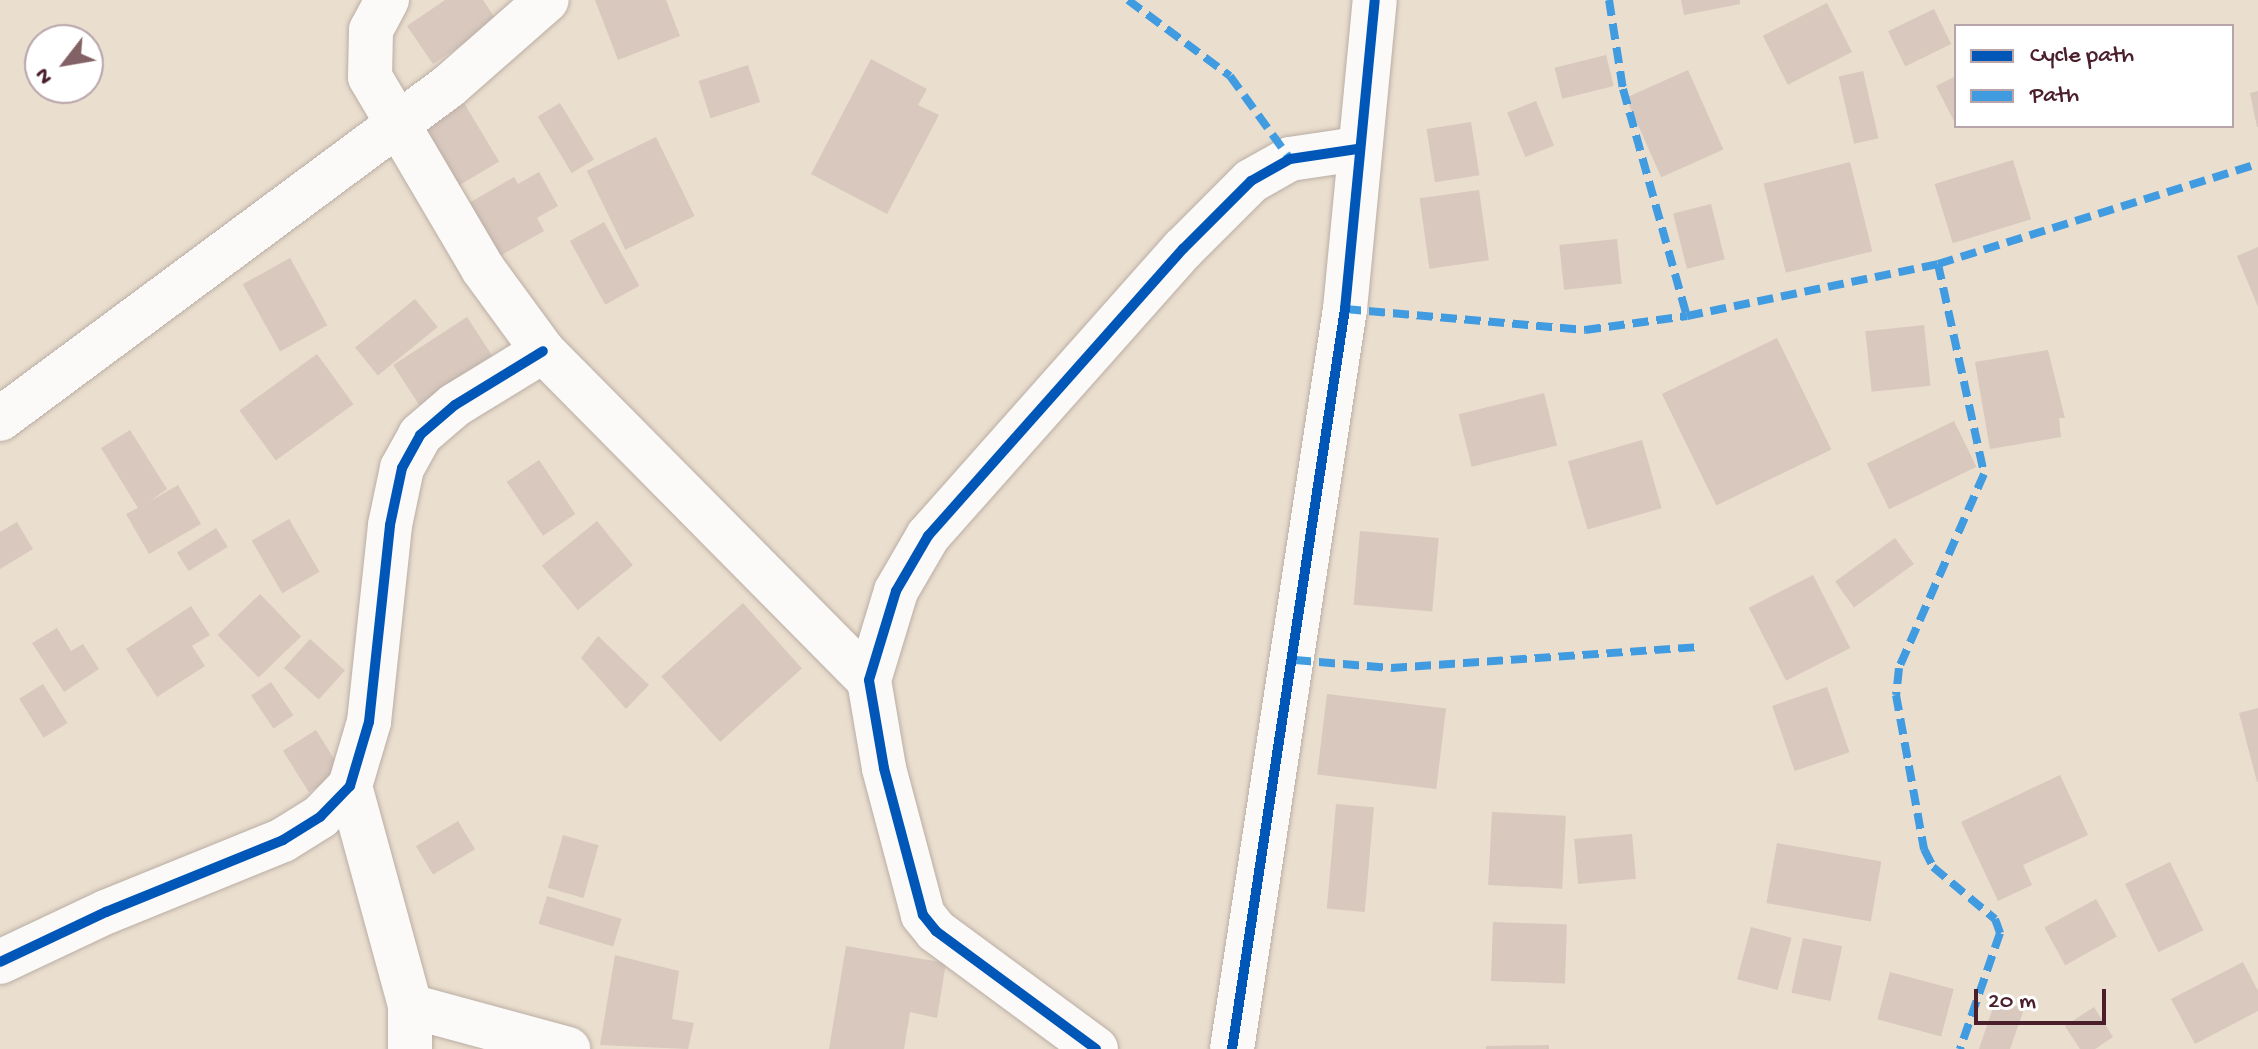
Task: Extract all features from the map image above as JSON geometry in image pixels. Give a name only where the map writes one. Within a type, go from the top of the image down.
[{"type":"street","points":[[387,0],[371,30],[367,53],[370,77],[396,126],[483,269],[543,351],[869,680]]},
{"type":"street","points":[[0,419],[490,54],[547,0]]},
{"type":"street","points":[[1232,1049],[1345,309],[1357,149],[1375,0]]},
{"type":"street","points":[[1096,1049],[936,931],[923,915],[897,825],[869,680],[896,591],[928,536],[1211,217],[1251,181],[1290,159],[1357,149]]},
{"type":"street","points":[[0,962],[106,912],[283,840],[320,817],[350,786],[369,722],[390,525],[402,468],[420,435],[455,405],[543,351]]},
{"type":"street","points":[[350,786],[410,1006],[410,1049]]},
{"type":"street","points":[[410,1006],[568,1049]]},
{"type":"building","points":[[445,0],[483,0],[497,21],[433,64],[407,26]]},
{"type":"building","points":[[595,0],[666,0],[680,36],[618,60]]},
{"type":"building","points":[[1681,0],[1740,0],[1740,4],[1684,15]]},
{"type":"building","points":[[1827,3],[1852,52],[1788,85],[1763,36]]},
{"type":"building","points":[[1934,9],[1951,44],[1905,66],[1888,31]]},
{"type":"building","points":[[1606,55],[1614,86],[1562,99],[1555,68]]},
{"type":"building","points":[[871,59],[927,89],[918,105],[939,115],[887,214],[811,174]]},
{"type":"building","points":[[748,65],[760,102],[711,118],[699,81]]},
{"type":"building","points":[[1688,70],[1723,149],[1661,177],[1626,98]]},
{"type":"building","points":[[1863,71],[1879,138],[1854,144],[1839,77]]},
{"type":"building","points":[[1954,77],[1954,121],[1936,86]]},
{"type":"building","points":[[2258,91],[2258,127],[2257,127],[2250,93]]},
{"type":"building","points":[[461,98],[499,161],[450,191],[412,127]]},
{"type":"building","points":[[1536,101],[1554,146],[1525,157],[1507,113]]},
{"type":"building","points":[[560,103],[594,160],[572,173],[538,116]]},
{"type":"building","points":[[1471,122],[1479,175],[1435,182],[1427,129]]},
{"type":"building","points":[[656,137],[695,216],[625,250],[587,171]]},
{"type":"building","points":[[2013,160],[2031,219],[1953,243],[1935,184]]},
{"type":"building","points":[[1850,162],[1872,251],[1786,273],[1764,184]]},
{"type":"building","points":[[539,172],[558,206],[537,218],[544,231],[496,258],[457,210],[514,177],[518,184]]},
{"type":"building","points":[[1479,190],[1489,260],[1429,269],[1420,198]]},
{"type":"building","points":[[1711,204],[1725,259],[1687,269],[1673,213]]},
{"type":"building","points":[[604,222],[639,286],[605,305],[570,241]]},
{"type":"building","points":[[1617,239],[1622,284],[1564,290],[1559,245]]},
{"type":"building","points":[[2258,247],[2258,307],[2237,256]]},
{"type":"building","points":[[290,258],[327,325],[280,352],[243,284]]},
{"type":"building","points":[[415,299],[438,327],[378,375],[355,347]]},
{"type":"building","points":[[467,317],[500,367],[426,415],[393,365]]},
{"type":"building","points":[[1924,325],[1930,386],[1872,392],[1865,331]]},
{"type":"building","points":[[1777,338],[1831,449],[1716,506],[1662,394]]},
{"type":"building","points":[[2048,350],[2065,418],[2059,418],[2061,437],[1990,449],[1975,362]]},
{"type":"building","points":[[317,354],[353,404],[276,461],[239,410]]},
{"type":"building","points":[[1544,393],[1557,445],[1472,467],[1459,414]]},
{"type":"building","points":[[1954,421],[1976,467],[1889,509],[1867,464]]},
{"type":"building","points":[[130,430],[167,489],[149,502],[178,485],[201,524],[149,554],[126,514],[138,508],[101,448]]},
{"type":"building","points":[[1642,440],[1662,508],[1588,529],[1568,461]]},
{"type":"building","points":[[539,460],[575,514],[543,536],[507,482]]},
{"type":"building","points":[[289,519],[320,572],[282,593],[252,540]]},
{"type":"building","points":[[597,521],[633,565],[578,610],[542,566]]},
{"type":"building","points":[[17,522],[33,549],[0,569],[0,532]]},
{"type":"building","points":[[216,528],[228,547],[189,571],[177,552]]},
{"type":"building","points":[[1360,531],[1439,538],[1432,612],[1354,605]]},
{"type":"building","points":[[1895,538],[1914,564],[1854,607],[1835,581]]},
{"type":"building","points":[[1813,575],[1850,648],[1786,681],[1749,608]]},
{"type":"building","points":[[260,594],[301,636],[259,677],[218,635]]},
{"type":"building","points":[[743,603],[802,668],[720,742],[661,677]]},
{"type":"building","points":[[191,606],[210,635],[192,646],[205,666],[157,697],[126,649]]},
{"type":"building","points":[[57,628],[71,651],[83,644],[99,669],[64,692],[32,643]]},
{"type":"building","points":[[598,636],[649,685],[626,709],[581,658]]},
{"type":"building","points":[[310,639],[345,670],[319,699],[284,668]]},
{"type":"building","points":[[271,682],[293,715],[273,729],[251,695]]},
{"type":"building","points":[[43,684],[67,723],[44,738],[19,699]]},
{"type":"building","points":[[1827,687],[1849,752],[1795,771],[1772,706]]},
{"type":"building","points":[[1327,694],[1446,709],[1436,789],[1317,774]]},
{"type":"building","points":[[2258,708],[2258,782],[2257,782],[2239,713]]},
{"type":"building","points":[[316,730],[342,772],[309,792],[283,751]]},
{"type":"building","points":[[2060,775],[2088,835],[2023,865],[2032,885],[1998,901],[1961,822]]},
{"type":"building","points":[[1336,804],[1374,807],[1365,912],[1327,909]]},
{"type":"building","points":[[1492,812],[1566,816],[1562,889],[1488,885]]},
{"type":"building","points":[[458,821],[475,849],[433,875],[416,846]]},
{"type":"building","points":[[1632,834],[1636,879],[1578,884],[1574,839]]},
{"type":"building","points":[[563,835],[599,845],[583,898],[548,888]]},
{"type":"building","points":[[1777,843],[1881,861],[1871,921],[1766,903]]},
{"type":"building","points":[[2170,862],[2203,930],[2158,952],[2125,884]]},
{"type":"building","points":[[547,896],[622,919],[613,947],[539,924]]},
{"type":"building","points":[[2096,899],[2117,937],[2065,965],[2044,928]]},
{"type":"building","points":[[1493,922],[1567,925],[1565,984],[1491,981]]},
{"type":"building","points":[[1751,927],[1792,938],[1778,990],[1737,979]]},
{"type":"building","points":[[1803,938],[1842,946],[1830,1001],[1791,993]]},
{"type":"building","points":[[846,946],[946,963],[937,1018],[910,1012],[904,1049],[829,1049]]},
{"type":"building","points":[[615,955],[679,971],[672,1019],[694,1023],[688,1049],[600,1045]]},
{"type":"building","points":[[2243,962],[2258,991],[2258,1011],[2195,1044],[2171,999]]},
{"type":"building","points":[[1890,972],[1954,989],[1941,1036],[1877,1019]]},
{"type":"building","points":[[1996,999],[2024,1009],[2010,1049],[1979,1049]]},
{"type":"building","points":[[2094,1007],[2113,1037],[2095,1049],[2080,1049],[2065,1026]]},
{"type":"building","points":[[1549,1045],[1549,1049],[1486,1049],[1486,1046]]},
{"type":"marked path","points":[[1128,0],[1230,76],[1290,159]]},
{"type":"marked path","points":[[1609,0],[1623,89],[1687,316]]},
{"type":"marked path","points":[[1345,309],[1585,330],[1687,316],[1938,264],[2258,164]]},
{"type":"marked path","points":[[1938,264],[1984,474],[1899,668],[1896,695],[1924,849],[1933,867],[1995,919],[2000,933],[1960,1049]]},
{"type":"marked path","points":[[1295,660],[1391,668],[1697,647]]},
{"type":"cycle path","points":[[1232,1049],[1345,309],[1375,0]]},
{"type":"cycle path","points":[[1096,1049],[936,931],[923,915],[884,768],[869,680],[896,591],[928,536],[1183,249],[1251,181],[1290,159],[1357,149]]},
{"type":"cycle path","points":[[0,962],[106,912],[283,840],[320,817],[350,786],[369,722],[390,525],[402,468],[420,435],[455,405],[543,351]]}]
